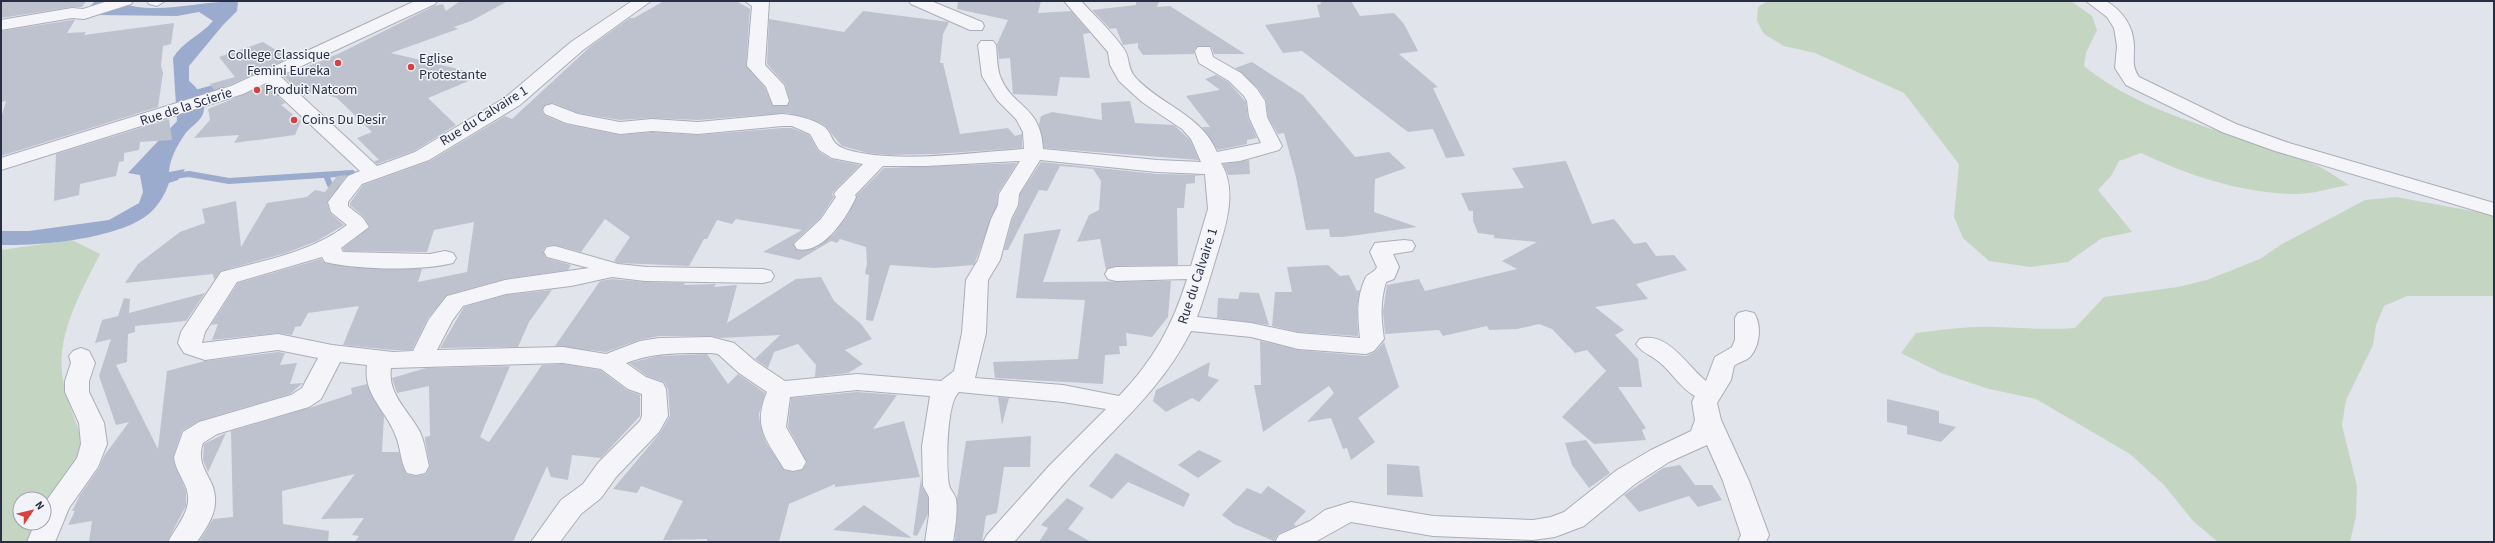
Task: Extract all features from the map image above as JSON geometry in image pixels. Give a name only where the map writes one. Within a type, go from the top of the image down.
[{"type":"street","name":"Rue de la Scierie","points":[[1,164],[219,97],[269,76],[408,4],[429,1]]},
{"type":"street","name":"Rue du Calvaire 1","points":[[330,246],[358,227],[356,222],[338,208],[338,202],[355,180],[372,172],[422,156],[513,101],[577,46],[643,1]]},
{"type":"street","points":[[739,1],[750,1]]},
{"type":"street","points":[[753,1],[761,1],[756,66],[775,85],[780,101]]},
{"type":"street","points":[[917,1],[976,26]]},
{"type":"street","name":"Rue du Calvaire 1","points":[[997,542],[1058,473],[1126,406],[1166,355],[1190,308],[1216,223],[1220,194],[1207,150],[1189,126],[1160,108],[1124,76],[1116,59],[1117,51],[1072,1]]},
{"type":"street","points":[[2094,1],[2110,9],[2121,22],[2128,46],[2124,68],[2132,81],[2172,102],[2229,128],[2282,147],[2494,210]]},
{"type":"street","points":[[1,25],[72,13],[84,14],[121,2]]},
{"type":"street","points":[[939,542],[943,515],[942,497],[936,486],[935,446],[938,414],[950,388],[965,374],[974,333],[977,280],[989,260],[1001,219],[1008,206],[1009,194],[1034,154],[1033,132],[1024,116],[1003,96],[991,76],[987,45]]},
{"type":"street","points":[[513,101],[549,108],[573,119],[620,128],[652,125],[698,128],[722,124],[795,121],[817,130],[823,143],[830,149],[878,160],[960,159],[1034,154],[1157,166],[1211,164],[1272,146],[1258,118],[1256,101],[1252,93],[1235,77],[1205,59],[1204,51]]},
{"type":"street","points":[[269,76],[372,172]]},
{"type":"street","points":[[805,244],[835,215],[846,197],[844,194],[878,160]]},
{"type":"street","points":[[445,258],[430,261],[342,259],[333,257],[330,246],[229,277],[193,332],[190,343],[192,348],[205,352],[278,342],[332,353],[380,360],[563,355],[608,362],[637,383],[654,390],[655,416],[650,426],[607,470],[592,491],[571,507],[545,542]]},
{"type":"street","points":[[1183,324],[1251,330],[1298,341],[1366,346],[1372,339],[1367,310],[1370,297],[1376,278],[1386,274],[1388,267],[1381,252],[1383,248],[1404,246]]},
{"type":"street","points":[[556,252],[609,267],[612,270]]},
{"type":"street","points":[[421,359],[441,319],[455,301],[505,287],[571,279],[612,270],[636,271],[645,274],[763,276]]},
{"type":"street","points":[[1116,274],[1200,272]]},
{"type":"street","points":[[1746,318],[1747,340],[1741,352],[1727,357],[1722,363],[1716,387],[1704,402],[1708,420],[1736,481],[1755,535],[1752,542]]},
{"type":"street","points":[[1648,344],[1667,356],[1696,386],[1710,393]]},
{"type":"street","points":[[608,362],[640,349],[659,346],[718,347],[726,348],[747,368],[781,390],[856,382],[938,388],[1062,392],[1104,398],[1126,406]]},
{"type":"street","points":[[182,542],[202,505],[197,477],[189,466],[187,456],[192,438],[208,428],[300,401],[312,393],[332,353]]},
{"type":"street","points":[[41,542],[58,502],[90,460],[94,445],[94,432],[90,417],[77,391],[79,373],[83,363],[81,356]]},
{"type":"street","points":[[380,360],[377,372],[383,398],[407,430],[416,466]]},
{"type":"street","points":[[781,390],[777,396],[771,424],[779,442],[785,447],[793,462]]},
{"type":"street","points":[[1289,542],[1320,528],[1335,517],[1351,512],[1433,526],[1533,530],[1555,527],[1574,520],[1626,477],[1660,456],[1701,437],[1708,420]]},
{"type":"green space","points":[[1768,1],[2071,1],[2092,16],[2097,30],[2086,53],[2084,66],[2110,84],[2138,100],[2167,113],[2289,154],[2318,166],[2349,185],[2299,194],[2272,193],[2234,186],[2196,176],[2141,153],[2119,161],[2111,176],[2098,190],[2132,232],[2102,238],[2068,262],[2031,267],[1989,261],[1963,238],[1954,217],[1959,164],[1904,93],[1815,53],[1784,46],[1764,34],[1757,21],[1758,7]]},
{"type":"green space","points":[[2396,197],[2494,215],[2494,296],[2407,296],[2384,306],[2376,325],[2373,345],[2346,400],[2342,425],[2357,486],[2356,516],[2350,542],[2218,542],[2193,521],[2164,485],[2130,454],[2036,399],[1989,389],[1941,373],[1901,353],[1916,333],[1976,327],[2045,329],[2075,328],[2104,297],[2178,287],[2207,280],[2260,259],[2282,244],[2365,200]]},
{"type":"green space","points":[[72,240],[100,254],[71,315],[63,347],[63,380],[84,444],[52,498],[52,491],[12,491],[12,531],[34,531],[28,542],[1,542],[1,250]]},
{"type":"water","points":[[95,1],[148,8],[166,8],[218,2],[238,2],[237,11],[223,25],[189,66],[189,81],[202,96],[204,101],[204,111],[202,116],[182,139],[172,157],[169,172],[185,169],[178,180],[169,183],[162,198],[152,211],[139,221],[122,228],[80,239],[37,244],[1,245],[1,231],[29,231],[109,220],[139,203],[143,192],[140,175],[128,173],[177,121],[173,58],[181,47],[213,21],[199,12],[177,16],[97,15],[86,11]]},
{"type":"building","points":[[1,1],[86,1],[82,7],[72,7],[1,18]]},
{"type":"building","points":[[460,1],[508,1],[471,21],[454,27],[458,29],[391,53],[483,75],[428,98],[456,125],[414,151],[377,164],[374,161],[379,160],[357,138],[372,132],[337,98],[315,91],[304,96],[283,76],[338,54],[434,6],[443,4],[446,11]]},
{"type":"building","points":[[664,1],[736,1],[750,9],[746,66],[765,88],[773,106],[787,106],[790,101],[785,84],[767,64],[769,19],[844,32],[863,11],[949,22],[943,34],[940,63],[943,63],[960,134],[1008,128],[1015,136],[1022,134],[1022,148],[935,154],[889,155],[868,153],[842,146],[824,125],[809,118],[787,113],[698,120],[652,118],[620,120],[578,113],[553,103],[545,105],[542,111],[544,115],[565,124],[620,135],[652,132],[698,135],[792,128],[809,135],[818,151],[831,159],[860,165],[832,194],[834,197],[820,218],[793,243],[797,250],[816,248],[834,234],[848,215],[857,195],[884,168],[1017,163],[998,193],[997,205],[974,265],[935,268],[890,265],[873,321],[866,320],[869,275],[865,274],[867,263],[866,247],[840,239],[837,243],[831,241],[799,260],[763,252],[802,230],[736,219],[732,224],[717,220],[707,239],[704,239],[689,266],[618,263],[614,261],[630,237],[605,219],[581,252],[555,245],[546,246],[543,251],[546,258],[571,265],[568,270],[505,279],[447,295],[428,318],[412,350],[393,350],[343,345],[359,306],[308,313],[301,326],[295,327],[292,335],[278,333],[212,340],[218,324],[211,325],[238,283],[321,259],[325,263],[354,268],[422,269],[418,282],[467,272],[474,222],[434,230],[427,252],[344,251],[343,248],[370,227],[364,217],[350,205],[350,203],[363,185],[430,161],[505,116],[512,119],[591,46],[630,18],[634,18]]},
{"type":"building","points":[[958,1],[1041,1],[1038,13],[1071,11],[1090,33],[1083,34],[1090,78],[1060,77],[1057,96],[1013,94],[1010,58],[999,59],[997,44],[1008,20],[957,9]]},
{"type":"building","points":[[1320,1],[1351,1],[1360,16],[1394,13],[1404,24],[1418,51],[1399,54],[1438,87],[1433,88],[1465,156],[1446,158],[1433,129],[1408,132],[1302,51],[1283,53],[1265,25],[1320,17],[1317,5],[1321,4]]},
{"type":"building","points":[[1136,2],[1159,2],[1157,7],[1170,6],[1245,54],[1214,54],[1211,46],[1198,46],[1194,50],[1194,54],[1143,55],[1138,48],[1138,43],[1123,45],[1116,28],[1110,29],[1092,10],[1136,5]]},
{"type":"building","points":[[75,20],[67,33],[86,32],[84,35],[174,23],[171,44],[163,46],[161,66],[163,73],[158,107],[1,156],[1,118],[6,101],[1,102],[1,31]]},
{"type":"building","points":[[263,42],[279,52],[284,51],[291,57],[230,85],[214,90],[210,84],[235,77],[219,57]]},
{"type":"building","points":[[1252,62],[1303,95],[1355,157],[1389,152],[1406,168],[1375,179],[1374,212],[1417,227],[1343,237],[1330,237],[1329,229],[1306,230],[1296,177],[1284,133],[1278,134],[1268,117],[1266,100],[1258,88],[1235,68]]},
{"type":"building","points":[[1216,75],[1228,82],[1246,102],[1248,118],[1257,138],[1247,140],[1247,144],[1218,150],[1202,127],[1210,127],[1186,96],[1220,90],[1205,79]]},
{"type":"building","points":[[266,85],[285,103],[281,105],[301,121],[295,135],[234,143],[239,135],[194,138],[210,120],[208,109]]},
{"type":"building","points":[[1130,101],[1135,123],[1174,125],[1190,140],[1199,160],[1044,148],[1039,124],[1041,116],[1052,112],[1102,120],[1101,103]]},
{"type":"building","points":[[169,119],[172,140],[140,142],[139,150],[124,153],[124,161],[119,162],[116,176],[80,184],[79,195],[54,201],[56,154]]},
{"type":"building","points":[[1249,160],[1250,174],[1228,175],[1223,164]]},
{"type":"building","points":[[1566,161],[1592,224],[1614,219],[1634,244],[1646,242],[1656,256],[1674,255],[1687,270],[1636,284],[1648,299],[1595,307],[1624,330],[1615,335],[1638,359],[1642,387],[1618,387],[1646,428],[1642,430],[1646,440],[1594,444],[1562,417],[1606,371],[1587,350],[1575,353],[1552,329],[1539,324],[1517,329],[1489,330],[1487,326],[1443,336],[1439,330],[1385,334],[1383,311],[1387,285],[1419,279],[1425,291],[1517,269],[1502,261],[1537,242],[1494,238],[1494,235],[1478,233],[1473,221],[1473,211],[1469,211],[1461,193],[1524,188],[1512,168]]},
{"type":"building","points":[[1041,162],[1157,174],[1204,175],[1195,176],[1195,183],[1186,184],[1184,208],[1177,208],[1178,265],[1116,266],[1106,270],[1100,239],[1077,242],[1089,215],[1099,210],[1101,181],[1093,169],[1073,167],[1060,166],[1047,191],[1039,190],[1008,250],[1004,250],[1012,220],[1019,206],[1020,194]]},
{"type":"building","points":[[347,175],[327,202],[330,213],[344,225],[317,241],[286,253],[221,271],[214,280],[213,274],[125,283],[138,264],[180,232],[205,223],[202,209],[236,201],[241,247],[267,203],[307,197],[315,190],[325,192],[337,176]]},
{"type":"building","points":[[1061,229],[1043,282],[1171,281],[1168,317],[1152,337],[1126,333],[1127,346],[1119,346],[1120,354],[1105,355],[1103,384],[995,378],[993,362],[1078,359],[1085,300],[1016,298],[1024,234]]},
{"type":"building","points":[[1328,265],[1340,276],[1349,275],[1357,291],[1360,290],[1357,308],[1358,336],[1298,332],[1272,326],[1275,292],[1292,292],[1287,267]]},
{"type":"building","points":[[821,277],[834,301],[861,324],[872,339],[845,350],[863,364],[848,373],[815,377],[816,365],[798,344],[774,352],[768,368],[755,359],[780,335],[720,338],[711,336],[659,336],[639,340],[606,352],[555,346],[600,281],[612,279],[685,283],[684,285],[716,284],[714,287],[737,285],[727,323],[796,279]]},
{"type":"building","points":[[552,290],[529,322],[518,347],[440,348],[464,307],[506,295]]},
{"type":"building","points":[[1240,292],[1259,293],[1269,325],[1217,318],[1218,298],[1238,299]]},
{"type":"building","points":[[205,293],[186,321],[135,326],[135,332],[128,334],[127,362],[116,365],[158,449],[167,371],[205,361],[278,352],[285,353],[280,365],[297,363],[290,384],[303,383],[290,394],[199,421],[182,431],[173,457],[186,492],[186,506],[167,542],[89,542],[92,521],[68,525],[75,511],[72,511],[80,495],[99,468],[104,456],[129,422],[116,425],[99,376],[111,339],[95,343],[102,320],[118,316],[124,298],[130,299],[129,313]]},
{"type":"building","points":[[1260,341],[1298,350],[1366,356],[1375,352],[1384,342],[1399,387],[1358,418],[1375,442],[1351,460],[1347,448],[1343,449],[1331,418],[1307,422],[1334,393],[1329,386],[1263,432],[1254,385],[1261,385]]},
{"type":"building","points":[[707,354],[728,384],[738,374],[765,393],[759,414],[760,424],[766,442],[784,470],[793,472],[802,470],[807,463],[788,427],[791,398],[857,392],[897,395],[873,429],[904,421],[920,477],[835,487],[835,484],[789,504],[779,542],[707,542],[707,539],[663,540],[683,501],[641,486],[637,493],[613,489],[660,433],[670,416],[668,389],[664,382],[647,376],[629,363],[658,356]]},
{"type":"building","points":[[1210,362],[1208,376],[1219,380],[1199,402],[1192,398],[1166,412],[1153,401],[1156,390]]},
{"type":"building","points":[[563,364],[600,370],[627,390],[640,395],[640,416],[601,458],[572,455],[568,480],[551,477],[547,466],[513,542],[355,542],[359,536],[352,535],[364,518],[321,519],[355,474],[282,491],[283,524],[329,531],[328,542],[199,542],[213,519],[233,517],[231,431],[352,394],[351,388],[367,384],[384,416],[382,452],[399,452],[406,474],[416,476],[426,474],[430,466],[425,440],[425,437],[430,436],[429,386],[397,393],[392,378],[426,368],[510,366],[480,437],[489,442],[542,365]]},
{"type":"building","points":[[998,397],[1009,398],[1002,425]]},
{"type":"building","points":[[1887,399],[1939,411],[1939,423],[1956,427],[1941,442],[1907,434],[1907,426],[1887,422]]},
{"type":"building","points":[[226,433],[208,472],[203,460],[204,444]]},
{"type":"building","points":[[1031,436],[1030,467],[1004,467],[997,513],[986,516],[982,542],[955,542],[957,498],[966,441]]},
{"type":"building","points":[[1586,440],[1610,473],[1589,488],[1572,465],[1565,443]]},
{"type":"building","points":[[1199,450],[1222,461],[1198,478],[1178,465]]},
{"type":"building","points":[[1116,453],[1190,494],[1184,507],[1128,482],[1112,499],[1089,486]]},
{"type":"building","points":[[1387,464],[1419,466],[1423,497],[1387,495]]},
{"type":"building","points":[[1680,465],[1695,485],[1712,485],[1722,500],[1698,507],[1689,496],[1639,512],[1624,495],[1663,468]]},
{"type":"building","points":[[921,478],[922,487],[928,497],[928,514],[917,536],[913,535]]},
{"type":"building","points":[[1268,486],[1306,511],[1294,524],[1296,526],[1278,534],[1274,541],[1234,524],[1222,515],[1247,488],[1261,494]]},
{"type":"building","points":[[1067,498],[1084,508],[1068,529],[1091,542],[1039,542],[1048,528],[1041,525]]},
{"type":"building","points":[[864,505],[912,538],[833,530]]},
{"type":"waterway","points":[[192,94],[221,86]]},
{"type":"waterway","points":[[267,86],[276,94]]},
{"type":"waterway","points":[[173,176],[189,174],[229,181],[352,173]]},
{"type":"waterway","points":[[326,175],[330,185],[337,188]]},
{"type":"place","name":"College Classique Femini Eureka","points":[[338,63]]},
{"type":"place","name":"Eglise Protestante","points":[[411,67]]},
{"type":"place","name":"Produit Natcom","points":[[257,90]]},
{"type":"place","name":"Coins Du Desir","points":[[294,120]]}]
